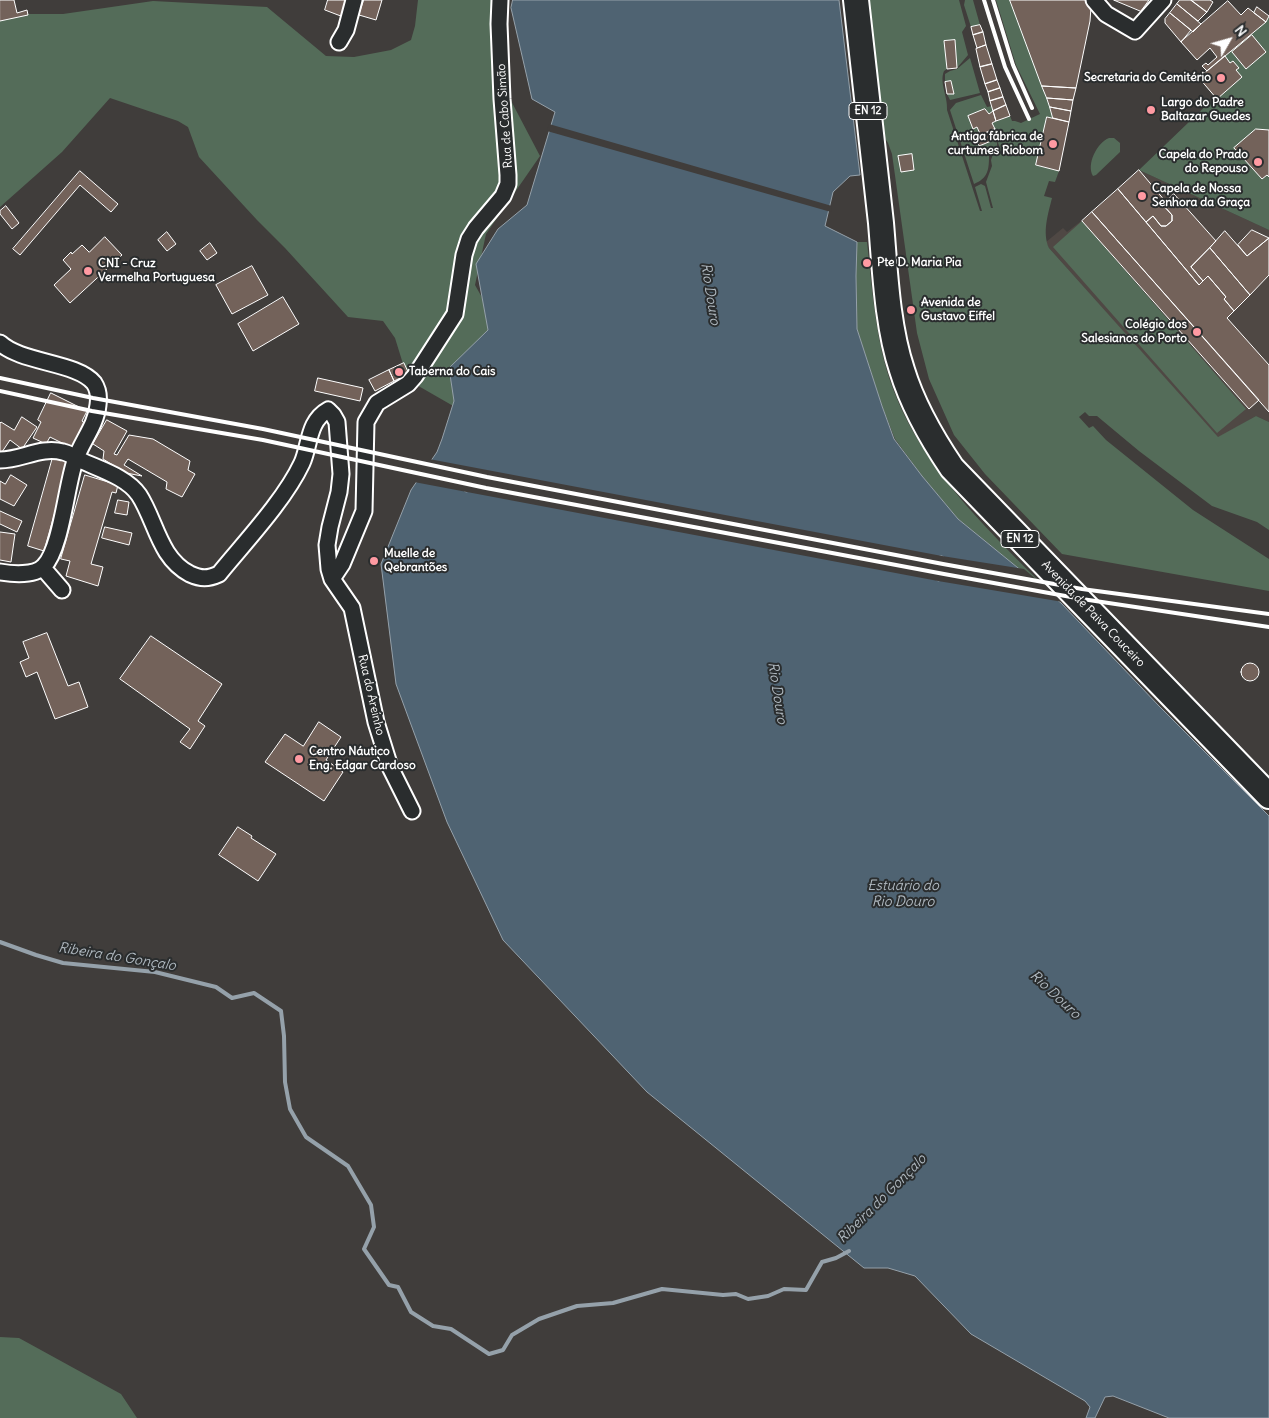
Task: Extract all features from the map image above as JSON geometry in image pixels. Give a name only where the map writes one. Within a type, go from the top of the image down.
[{"type":"main road","name":"Avenida de Paiva Couceiro","points":[[856,0],[881,222],[885,280],[901,369],[917,409],[931,436],[952,468],[1269,796]]},
{"type":"street","points":[[339,42],[346,30],[354,0]]},
{"type":"street","name":"Rua de Cabo Simão","points":[[332,579],[342,564],[364,511],[366,422],[377,403],[408,384],[415,376],[453,318],[457,306],[464,255],[469,239],[500,201],[507,188],[508,175],[502,99],[500,0]]},
{"type":"street","points":[[1094,0],[1135,31],[1163,0]]},
{"type":"street","points":[[0,343],[12,352],[81,374],[93,382],[97,389],[99,404],[89,434],[76,458],[69,480],[60,528],[52,556],[43,568],[34,572],[0,572]]},
{"type":"street","points":[[0,460],[19,458],[40,451],[54,450],[66,452],[130,485],[139,495],[160,542],[171,558],[180,568],[188,573],[199,578],[209,578],[218,574],[286,491],[302,463],[313,427],[319,415],[328,410],[337,422],[341,474],[339,492],[327,544],[327,558],[332,579]]},
{"type":"street","points":[[43,568],[62,590]]},
{"type":"street","name":"Rua do Areínho","points":[[332,579],[352,608],[376,722],[390,767],[412,811]]},
{"type":"shaded area","name":"Colégio dos Salesianos do Porto","points":[[1139,170],[1269,230],[1269,422],[1256,416],[1218,438],[1049,248],[1046,242],[1063,228],[1067,232],[1082,221]]},
{"type":"green space","points":[[418,0],[507,0],[508,95],[540,156],[486,234],[475,285],[489,310],[506,332],[455,407],[408,380],[395,338],[383,321],[348,317],[199,157],[188,127],[178,121],[110,98],[62,152],[0,207],[0,14],[63,14],[153,1],[267,7],[326,56],[354,57],[391,50],[411,40],[415,26]]},
{"type":"green space","points":[[862,0],[959,0],[966,26],[962,32],[968,55],[957,68],[955,40],[944,41],[947,69],[944,71],[943,85],[947,110],[980,211],[982,211],[975,187],[981,184],[985,186],[991,208],[993,208],[986,182],[992,166],[993,154],[1000,148],[997,140],[997,148],[989,156],[987,173],[979,182],[974,184],[950,110],[956,103],[981,95],[987,107],[992,106],[993,111],[989,114],[985,109],[968,116],[973,128],[977,127],[981,136],[976,137],[979,146],[996,139],[992,123],[1010,116],[1012,121],[1021,123],[1040,114],[1016,65],[996,0],[1010,0],[1053,118],[1047,117],[1036,165],[1059,171],[1055,182],[1049,181],[1044,196],[1052,198],[1046,230],[1049,248],[1218,437],[1256,416],[1269,422],[1269,530],[1257,522],[1212,506],[1139,451],[1097,416],[1089,416],[1085,412],[1079,417],[1089,428],[1093,426],[1106,440],[1193,510],[1269,559],[1269,591],[1062,554],[985,474],[954,435],[929,379],[917,333],[892,154],[882,134]]},
{"type":"green space","points":[[965,0],[973,0],[980,25],[971,27],[964,5]]},
{"type":"green space","points":[[1269,17],[1269,230],[1139,170],[1215,97],[1199,78],[1266,22]]},
{"type":"green space","points":[[970,58],[980,93],[950,100],[947,94],[954,93],[951,81],[945,82],[945,74],[957,69]]},
{"type":"green space","points":[[1109,138],[1114,138],[1120,143],[1120,152],[1093,176],[1091,166],[1094,154],[1100,144]]},
{"type":"green space","points":[[1082,221],[1246,409],[1217,433],[1053,247]]},
{"type":"green space","points":[[857,242],[867,242],[882,352],[894,390],[910,426],[930,458],[953,489],[979,519],[1061,603],[958,519],[922,476],[895,439],[882,406],[857,329]]},
{"type":"green space","points":[[0,1337],[19,1338],[121,1394],[137,1418],[0,1418]]},
{"type":"water","name":"Estuário do Rio Douro","points":[[513,0],[839,0],[860,175],[850,176],[833,192],[825,226],[857,242],[857,329],[894,439],[958,519],[1061,603],[1159,706],[1269,816],[1269,1418],[1169,1418],[1113,1396],[1105,1397],[1095,1418],[1086,1418],[1090,1407],[1085,1401],[971,1334],[915,1276],[888,1268],[864,1268],[647,1092],[503,940],[447,822],[396,684],[381,564],[411,490],[437,452],[442,439],[454,401],[449,368],[488,330],[476,264],[498,229],[527,205],[555,112],[532,99],[511,8]],"holes":[[[471,468],[479,473],[481,482],[475,490],[466,492],[458,487],[456,478],[461,469]],[[942,556],[950,561],[952,571],[947,579],[938,581],[930,575],[928,566],[933,558]]]},
{"type":"pier","points":[[549,124],[832,206],[831,212],[547,131]]},
{"type":"pier","points":[[429,459],[942,556],[1024,569],[1063,602],[938,581],[414,482]],"holes":[[[470,470],[476,474],[478,482],[474,488],[466,489],[460,485],[459,478],[463,472]],[[942,559],[948,563],[950,570],[946,577],[938,578],[932,574],[930,566],[935,560]]]},
{"type":"building","points":[[0,0],[14,0],[17,13],[27,10],[28,15],[0,21]]},
{"type":"building","points":[[328,0],[349,0],[346,18],[325,10]]},
{"type":"building","points":[[364,0],[382,0],[376,20],[359,15]]},
{"type":"building","points":[[1010,0],[1087,0],[1091,7],[1090,21],[1076,88],[1042,86]]},
{"type":"building","points":[[1114,0],[1149,0],[1141,11]]},
{"type":"building","points":[[1180,0],[1191,0],[1207,12],[1198,21],[1177,4]]},
{"type":"building","points":[[1191,0],[1210,0],[1213,2],[1207,12]]},
{"type":"building","points":[[1228,1],[1241,15],[1248,8],[1266,22],[1207,71],[1202,66],[1206,63],[1208,65],[1217,57],[1210,48],[1197,60],[1181,42]]},
{"type":"building","points":[[1177,4],[1201,24],[1193,32],[1170,13]]},
{"type":"building","points":[[1257,7],[1269,16],[1266,22],[1254,13]]},
{"type":"building","points":[[1170,13],[1191,30],[1181,42],[1165,23],[1165,19]]},
{"type":"building","points":[[980,25],[983,32],[973,35],[971,27]]},
{"type":"building","points":[[983,32],[986,45],[977,48],[973,35]]},
{"type":"building","points":[[1252,35],[1266,52],[1246,69],[1232,52]]},
{"type":"building","points":[[955,40],[957,68],[947,69],[944,41]]},
{"type":"building","points":[[986,45],[992,64],[980,67],[976,49]]},
{"type":"building","name":"Secretaria do Cemitério","points":[[1225,56],[1230,63],[1233,61],[1239,68],[1236,70],[1242,77],[1217,99],[1199,78]]},
{"type":"building","points":[[992,64],[997,80],[985,84],[980,67]]},
{"type":"building","points":[[997,80],[1000,88],[988,92],[985,84]]},
{"type":"building","points":[[951,81],[954,94],[947,94],[945,82]]},
{"type":"building","points":[[1042,86],[1076,88],[1073,100],[1047,98]]},
{"type":"building","points":[[1000,88],[1003,97],[990,101],[988,92]]},
{"type":"building","points":[[1003,97],[1006,105],[993,111],[990,101]]},
{"type":"building","points":[[1047,98],[1073,100],[1071,111],[1050,107]]},
{"type":"building","points":[[1006,105],[1010,116],[996,121],[993,111]]},
{"type":"building","points":[[1050,107],[1071,111],[1069,122],[1053,118]]},
{"type":"building","points":[[985,109],[989,114],[993,111],[996,121],[992,123],[995,129],[981,136],[977,127],[973,129],[968,116]]},
{"type":"building","name":"Antiga fábrica de curtumes Riobom","points":[[1047,117],[1069,122],[1059,171],[1036,165]]},
{"type":"building","points":[[995,129],[996,139],[979,146],[976,137]]},
{"type":"building","name":"Capela do Prado do Repouso","points":[[1256,129],[1269,130],[1269,177],[1267,175],[1262,179],[1234,148]]},
{"type":"building","points":[[912,154],[914,170],[901,172],[898,156]]},
{"type":"building","name":"Capela de Nossa Senhora da Graça","points":[[1139,170],[1166,202],[1163,205],[1172,215],[1172,221],[1166,226],[1161,226],[1153,216],[1146,222],[1118,189]]},
{"type":"building","points":[[80,171],[118,204],[111,212],[80,185],[20,255],[13,249]]},
{"type":"building","points":[[1118,189],[1199,285],[1208,276],[1226,297],[1224,299],[1234,311],[1227,318],[1269,365],[1269,412],[1092,212]]},
{"type":"building","points":[[1174,194],[1216,241],[1191,267],[1203,281],[1199,285],[1146,222],[1153,216],[1161,226],[1166,226],[1172,221],[1172,215],[1163,205]]},
{"type":"building","points":[[6,206],[19,223],[12,229],[0,214],[0,211]]},
{"type":"building","points":[[1092,212],[1259,400],[1249,409],[1082,221]]},
{"type":"building","points":[[1252,230],[1269,238],[1247,256],[1238,245]]},
{"type":"building","points":[[1225,231],[1247,256],[1269,238],[1269,275],[1250,295],[1210,248]]},
{"type":"building","points":[[167,232],[176,244],[167,251],[158,240]]},
{"type":"building","points":[[105,237],[122,255],[70,303],[54,285],[71,269],[63,260],[82,245],[89,252]]},
{"type":"building","points":[[210,243],[217,253],[207,260],[200,251]]},
{"type":"building","points":[[1210,248],[1250,295],[1234,311],[1224,299],[1226,297],[1208,276],[1203,281],[1191,267]]},
{"type":"building","points":[[252,266],[268,295],[232,314],[216,285]]},
{"type":"building","points":[[283,297],[299,324],[253,351],[238,324]]},
{"type":"building","name":"Taberna do Cais","points":[[404,363],[409,374],[394,381],[389,370]]},
{"type":"building","points":[[389,370],[394,381],[375,391],[369,380]]},
{"type":"building","points":[[318,378],[363,388],[360,401],[315,391]]},
{"type":"building","points":[[51,393],[87,411],[82,421],[86,424],[74,449],[50,437],[46,444],[33,438],[41,422],[38,420]]},
{"type":"building","points":[[22,417],[37,427],[22,449],[10,440],[0,455],[0,423],[14,430]]},
{"type":"building","points":[[107,420],[127,431],[114,454],[117,455],[129,435],[153,439],[190,461],[188,470],[195,474],[182,497],[166,489],[167,482],[128,459],[124,465],[142,476],[126,473],[103,459],[104,451],[93,444]]},
{"type":"building","points":[[53,457],[69,462],[44,551],[28,546]]},
{"type":"building","points":[[11,475],[27,485],[14,506],[0,499],[0,481],[5,484]]},
{"type":"building","points":[[85,475],[118,485],[116,493],[112,492],[91,564],[103,567],[98,586],[66,576],[70,561],[61,559]]},
{"type":"building","points":[[118,500],[129,502],[127,515],[115,513]]},
{"type":"building","points":[[0,511],[22,521],[17,532],[0,524]]},
{"type":"building","points":[[105,527],[132,533],[129,545],[102,538]]},
{"type":"building","points":[[0,532],[15,534],[11,562],[0,560]]},
{"type":"building","points":[[47,633],[68,686],[79,682],[88,707],[55,719],[37,672],[26,677],[20,662],[29,658],[23,642]]},
{"type":"building","points":[[151,636],[222,684],[198,721],[205,726],[190,749],[180,742],[190,729],[120,679]]},
{"type":"building","points":[[1246,663],[1254,663],[1259,668],[1257,679],[1246,681],[1241,676],[1241,668]]},
{"type":"building","points":[[319,722],[341,737],[326,760],[343,772],[324,801],[265,762],[285,734],[303,746]]},
{"type":"building","points":[[238,827],[276,854],[258,881],[219,855]]},
{"type":"waterway","name":"Ribeira do Gonçalo","points":[[0,942],[63,963],[155,972],[216,987],[232,998],[254,993],[281,1011],[284,1036],[285,1082],[290,1109],[306,1137],[348,1166],[371,1205],[374,1227],[364,1249],[389,1285],[398,1287],[411,1312],[433,1326],[451,1329],[489,1354],[503,1350],[512,1335],[539,1319],[577,1306],[613,1303],[662,1289],[723,1295],[736,1294],[748,1299],[768,1296],[784,1289],[806,1290],[822,1262],[836,1258],[849,1251]]},
{"type":"railway","points":[[984,0],[1005,67],[1029,119]]},
{"type":"railway","points":[[993,0],[1013,65],[1032,108]]},
{"type":"railway","points":[[0,378],[93,398],[263,429],[487,477],[943,564],[1082,589],[1269,614]]},
{"type":"railway","points":[[0,391],[92,411],[263,440],[486,488],[944,574],[1082,599],[1269,627]]},
{"type":"place","name":"Secretaria do Cemitério","points":[[1221,78]]},
{"type":"place","name":"Largo do Padre Baltazar Guedes","points":[[1151,110]]},
{"type":"place","name":"Antiga fábrica de curtumes Riobom","points":[[1053,144]]},
{"type":"place","name":"Capela do Prado do Repouso","points":[[1258,162]]},
{"type":"place","name":"Capela de Nossa Senhora da Graça","points":[[1142,196]]},
{"type":"place","name":"Pte D. Maria Pia","points":[[867,263]]},
{"type":"place","name":"CNI - Cruz Vermelha Portuguesa","points":[[88,271]]},
{"type":"place","name":"Avenida de Gustavo Eiffel","points":[[911,310]]},
{"type":"place","name":"Colégio dos Salesianos do Porto","points":[[1197,332]]},
{"type":"place","name":"Taberna do Cais","points":[[399,372]]},
{"type":"place","name":"Muelle de Qebrantões","points":[[374,561]]},
{"type":"place","name":"Centro Náutico Eng. Edgar Cardoso","points":[[299,759]]},
{"type":"water label","name":"Rio Douro","points":[[710,294]]},
{"type":"water label","name":"Rio Douro","points":[[777,693]]},
{"type":"water label","name":"Rio Douro","points":[[1055,995]]}]
